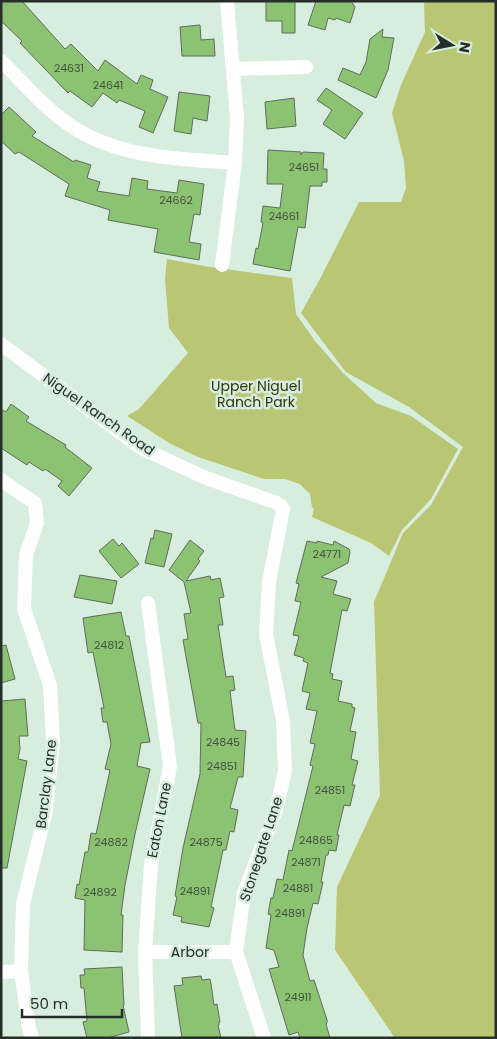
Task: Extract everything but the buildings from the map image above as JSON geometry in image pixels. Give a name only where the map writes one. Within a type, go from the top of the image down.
[{"type":"street","points":[[222,265],[236,163],[237,118],[227,1]]},
{"type":"street","points":[[1,61],[54,114],[88,136],[118,149],[161,158],[236,163]]},
{"type":"street","points":[[233,69],[306,67]]},
{"type":"street","name":"Niguel Ranch Road","points":[[1,344],[141,448],[206,478],[277,503],[283,509]]},
{"type":"street","name":"Barclay Lane","points":[[1,480],[35,503],[37,523],[26,555],[24,609],[50,686],[53,742],[46,810],[23,904],[21,971],[32,1038]]},
{"type":"street","name":"Stonegate Lane","points":[[264,1038],[236,952],[244,892],[276,810],[285,772],[283,722],[266,634],[269,582],[283,509]]},
{"type":"street","name":"Eaton Lane","points":[[148,603],[170,766],[151,866],[145,952],[148,1038]]},
{"type":"street","name":"Arbor","points":[[145,952],[236,952]]},
{"type":"street","points":[[1,972],[21,971]]},
{"type":"green space","points":[[424,1],[496,1],[496,1038],[395,1038],[335,950],[337,887],[380,795],[374,602],[403,533],[431,505],[463,447],[409,407],[346,372],[301,313],[359,202],[401,202],[406,188],[404,161],[392,113],[401,85],[425,32]]},
{"type":"green space","name":"Upper Niguel Ranch Park","points":[[167,259],[292,278],[296,314],[315,341],[343,373],[376,403],[411,416],[458,449],[431,499],[402,530],[389,556],[371,543],[312,517],[314,509],[310,494],[300,484],[285,479],[264,479],[198,457],[171,444],[127,416],[139,409],[188,353],[169,328],[165,279]]}]
